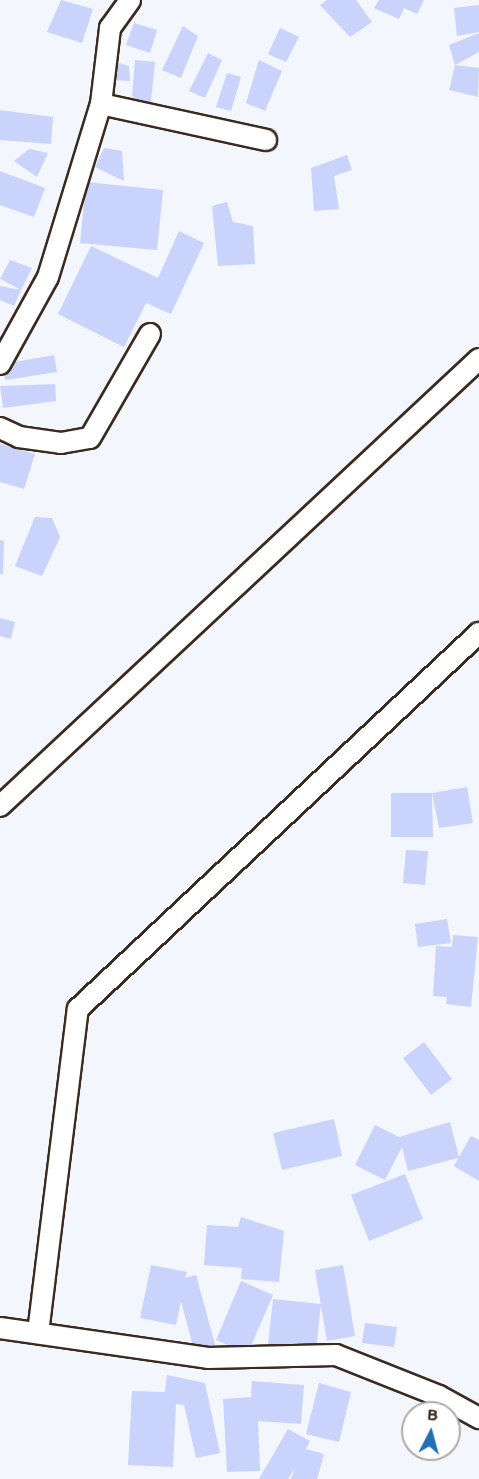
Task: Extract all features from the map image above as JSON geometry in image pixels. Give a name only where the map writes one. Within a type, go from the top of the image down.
[{"type":"street","points":[[0,364],[48,278],[101,104],[110,28],[130,0]]},
{"type":"street","points":[[101,104],[266,140]]},
{"type":"street","points":[[0,428],[19,437],[61,443],[90,438],[150,334]]},
{"type":"street","points":[[0,806],[479,359]]},
{"type":"street","points":[[38,1334],[78,1009],[479,633]]},
{"type":"street","points":[[0,1328],[208,1358],[336,1355],[479,1418]]},
{"type":"building","points":[[61,0],[93,9],[82,43],[47,32]]},
{"type":"building","points":[[327,0],[356,0],[372,22],[350,37],[320,5]]},
{"type":"building","points":[[379,0],[424,0],[417,14],[404,8],[399,19],[374,8]]},
{"type":"building","points":[[479,5],[479,32],[457,36],[454,8]]},
{"type":"building","points":[[134,23],[157,30],[150,53],[126,45]]},
{"type":"building","points":[[183,26],[198,36],[181,78],[162,70]]},
{"type":"building","points":[[280,28],[299,37],[286,62],[268,54]]},
{"type":"building","points":[[479,33],[479,52],[455,65],[449,45]]},
{"type":"building","points":[[208,53],[222,60],[205,98],[189,91]]},
{"type":"building","points":[[108,60],[129,66],[130,81],[108,80]]},
{"type":"building","points":[[135,60],[155,62],[150,110],[132,96]]},
{"type":"building","points":[[259,60],[282,71],[265,111],[246,103]]},
{"type":"building","points":[[455,65],[479,68],[478,97],[449,90]]},
{"type":"building","points":[[227,73],[241,77],[231,111],[216,107]]},
{"type":"building","points":[[0,110],[53,117],[51,144],[0,140]]},
{"type":"building","points":[[104,148],[122,151],[124,181],[95,167]]},
{"type":"building","points":[[29,149],[48,153],[37,177],[14,161]]},
{"type":"building","points":[[347,155],[352,170],[334,176],[339,209],[314,211],[311,168]]},
{"type":"building","points":[[0,171],[45,188],[34,217],[0,205]]},
{"type":"building","points":[[86,182],[163,190],[157,250],[80,243]]},
{"type":"building","points":[[227,202],[233,222],[253,226],[255,264],[218,266],[212,206]]},
{"type":"building","points":[[179,231],[204,243],[171,314],[146,303],[124,347],[58,314],[91,246],[158,278]]},
{"type":"building","points":[[10,260],[32,268],[21,290],[0,279]]},
{"type":"building","points":[[0,286],[21,290],[14,306],[0,300]]},
{"type":"building","points":[[54,355],[57,372],[5,380],[3,364]]},
{"type":"building","points":[[55,384],[56,401],[3,408],[0,386]]},
{"type":"building","points":[[0,444],[35,454],[24,489],[0,482]]},
{"type":"building","points":[[35,517],[52,518],[60,537],[42,576],[15,566]]},
{"type":"building","points":[[0,540],[4,541],[3,574],[0,574]]},
{"type":"building","points":[[0,618],[15,622],[11,639],[0,636]]},
{"type":"building","points":[[467,787],[473,823],[439,828],[432,793]]},
{"type":"building","points":[[391,793],[432,793],[433,837],[391,837]]},
{"type":"building","points":[[406,850],[428,851],[425,885],[403,883]]},
{"type":"building","points":[[447,919],[451,943],[418,947],[415,924]]},
{"type":"building","points":[[453,935],[478,937],[471,1007],[446,1004],[447,997],[433,996],[436,946],[452,947]]},
{"type":"building","points":[[424,1042],[452,1079],[431,1095],[403,1058]]},
{"type":"building","points":[[334,1119],[342,1156],[282,1170],[273,1133]]},
{"type":"building","points":[[450,1122],[459,1157],[471,1136],[479,1140],[479,1181],[454,1166],[458,1158],[408,1171],[402,1147],[385,1180],[355,1165],[375,1125],[399,1137]]},
{"type":"building","points":[[405,1174],[423,1219],[369,1241],[351,1195]]},
{"type":"building","points":[[241,1217],[284,1231],[279,1282],[241,1279],[242,1268],[204,1265],[207,1225],[238,1227]]},
{"type":"building","points":[[151,1265],[187,1272],[185,1278],[196,1275],[216,1348],[195,1354],[181,1301],[176,1325],[140,1318]]},
{"type":"building","points":[[343,1265],[355,1336],[327,1341],[315,1270]]},
{"type":"building","points":[[241,1281],[273,1295],[248,1353],[216,1340]]},
{"type":"building","points":[[273,1299],[321,1304],[316,1350],[268,1345]]},
{"type":"building","points":[[365,1323],[397,1327],[394,1347],[362,1343]]},
{"type":"building","points":[[167,1375],[205,1383],[220,1453],[196,1458],[184,1405],[176,1404],[173,1467],[128,1465],[132,1391],[165,1392]]},
{"type":"building","points":[[252,1381],[304,1385],[301,1424],[258,1421],[260,1471],[227,1472],[223,1399],[251,1397]]},
{"type":"building","points":[[319,1383],[351,1392],[339,1442],[306,1434]]},
{"type":"building","points":[[288,1429],[310,1441],[306,1449],[324,1454],[317,1479],[291,1479],[295,1468],[288,1479],[259,1479]]}]
